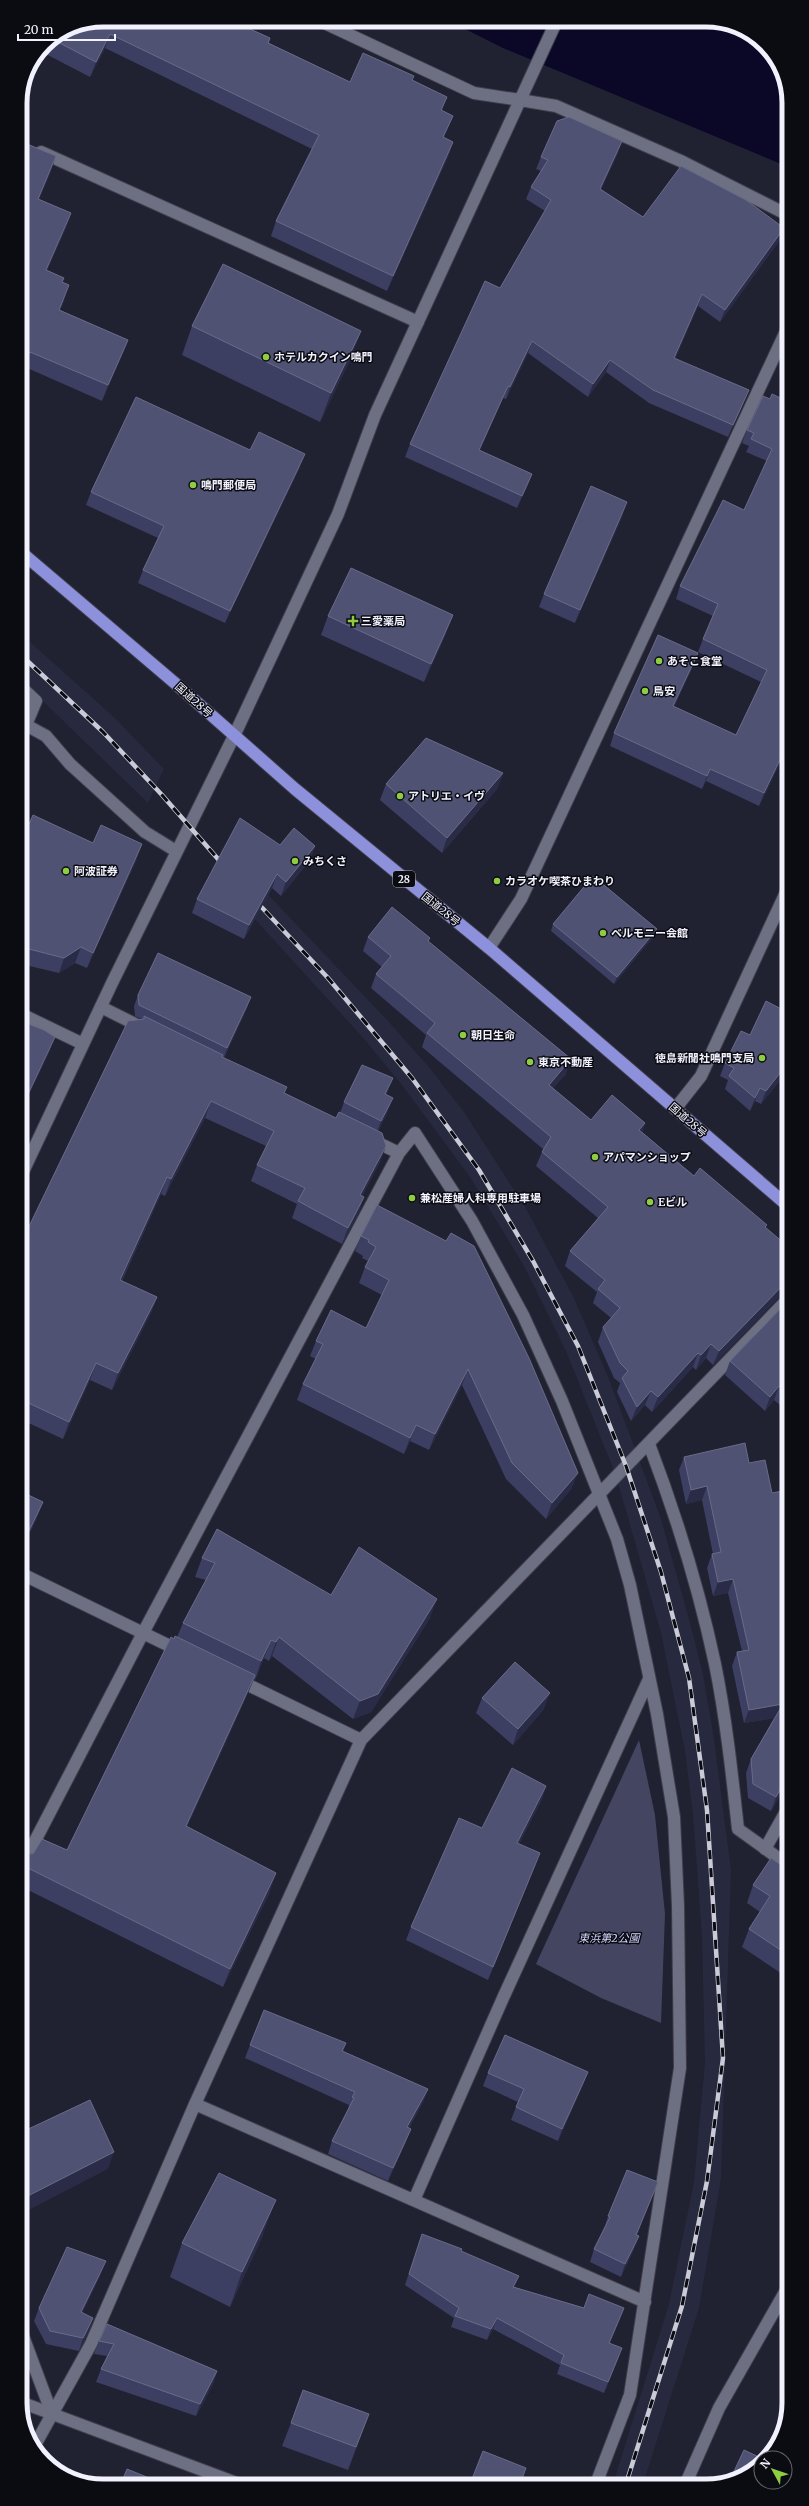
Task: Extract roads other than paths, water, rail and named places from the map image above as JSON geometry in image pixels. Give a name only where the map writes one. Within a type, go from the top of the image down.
[{"type":"highway","name":"国道28号","points":[[27,557],[308,800],[489,948],[782,1201]]},
{"type":"street","points":[[333,27],[474,93],[556,106],[684,162],[782,212]]},
{"type":"street","points":[[27,1163],[176,851],[234,736],[338,514],[376,415],[520,100],[537,67],[554,27]]},
{"type":"street","points":[[27,146],[418,322]]},
{"type":"street","points":[[489,948],[521,899],[782,338]]},
{"type":"street","points":[[27,693],[36,701],[27,723]]},
{"type":"street","points":[[27,726],[46,736],[70,764],[145,832],[176,851]]},
{"type":"street","points":[[675,1109],[701,1076],[782,901]]},
{"type":"street","points":[[101,1007],[156,1034]]},
{"type":"street","points":[[27,1017],[83,1044]]},
{"type":"street","points":[[27,1856],[143,1633],[399,1153],[415,1133],[472,1221],[498,1268],[543,1357],[617,1539],[630,1585],[674,1816],[678,1906],[680,2068],[630,2395],[598,2479]]},
{"type":"street","points":[[363,1136],[399,1153]]},
{"type":"street","points":[[37,2441],[91,2344],[195,2104],[361,1740],[516,1582],[599,1492],[649,1444],[782,1305]]},
{"type":"street","points":[[649,1444],[676,1516],[715,1664],[738,1829],[782,1861]]},
{"type":"street","points":[[27,1576],[192,1657]]},
{"type":"street","points":[[227,1674],[361,1740]]},
{"type":"street","points":[[414,2200],[503,1998],[649,1679]]},
{"type":"street","points":[[766,1849],[782,1819]]},
{"type":"street","points":[[195,2104],[645,2302]]},
{"type":"street","points":[[688,2479],[719,2408],[782,2297]]},
{"type":"street","points":[[27,2347],[52,2414]]},
{"type":"street","points":[[27,2405],[226,2479]]},
{"type":"railway","points":[[27,661],[103,732],[162,795],[225,867]]},
{"type":"railway","points":[[253,898],[328,978],[412,1078],[479,1170],[533,1261],[578,1346],[626,1466],[661,1572],[689,1678],[707,1810],[723,2058],[707,2181],[682,2306],[628,2479]]},
{"type":"place","name":"ホテルカクイン鳴門","points":[[266,357]]},
{"type":"place","name":"鳴門郵便局","points":[[193,485]]},
{"type":"place","name":"三愛薬局","points":[[353,621]]},
{"type":"place","name":"あそこ食堂","points":[[659,661]]},
{"type":"place","name":"鳥安","points":[[645,691]]},
{"type":"place","name":"アトリエ・イヴ","points":[[400,796]]},
{"type":"place","name":"みちくさ","points":[[295,861]]},
{"type":"place","name":"阿波証券","points":[[66,871]]},
{"type":"place","name":"カラオケ喫茶ひまわり","points":[[497,881]]},
{"type":"place","name":"ベルモニー会館","points":[[603,933]]},
{"type":"place","name":"朝日生命","points":[[463,1035]]},
{"type":"place","name":"徳島新聞社鳴門支局","points":[[762,1058]]},
{"type":"place","name":"東京不動産","points":[[530,1062]]},
{"type":"place","name":"アパマンショップ","points":[[595,1157]]},
{"type":"place","name":"兼松産婦人科専用駐車場","points":[[412,1198]]},
{"type":"place","name":"Eビル","points":[[650,1202]]},
{"type":"park label","name":"東浜第2公園","points":[[609,1938]]}]
